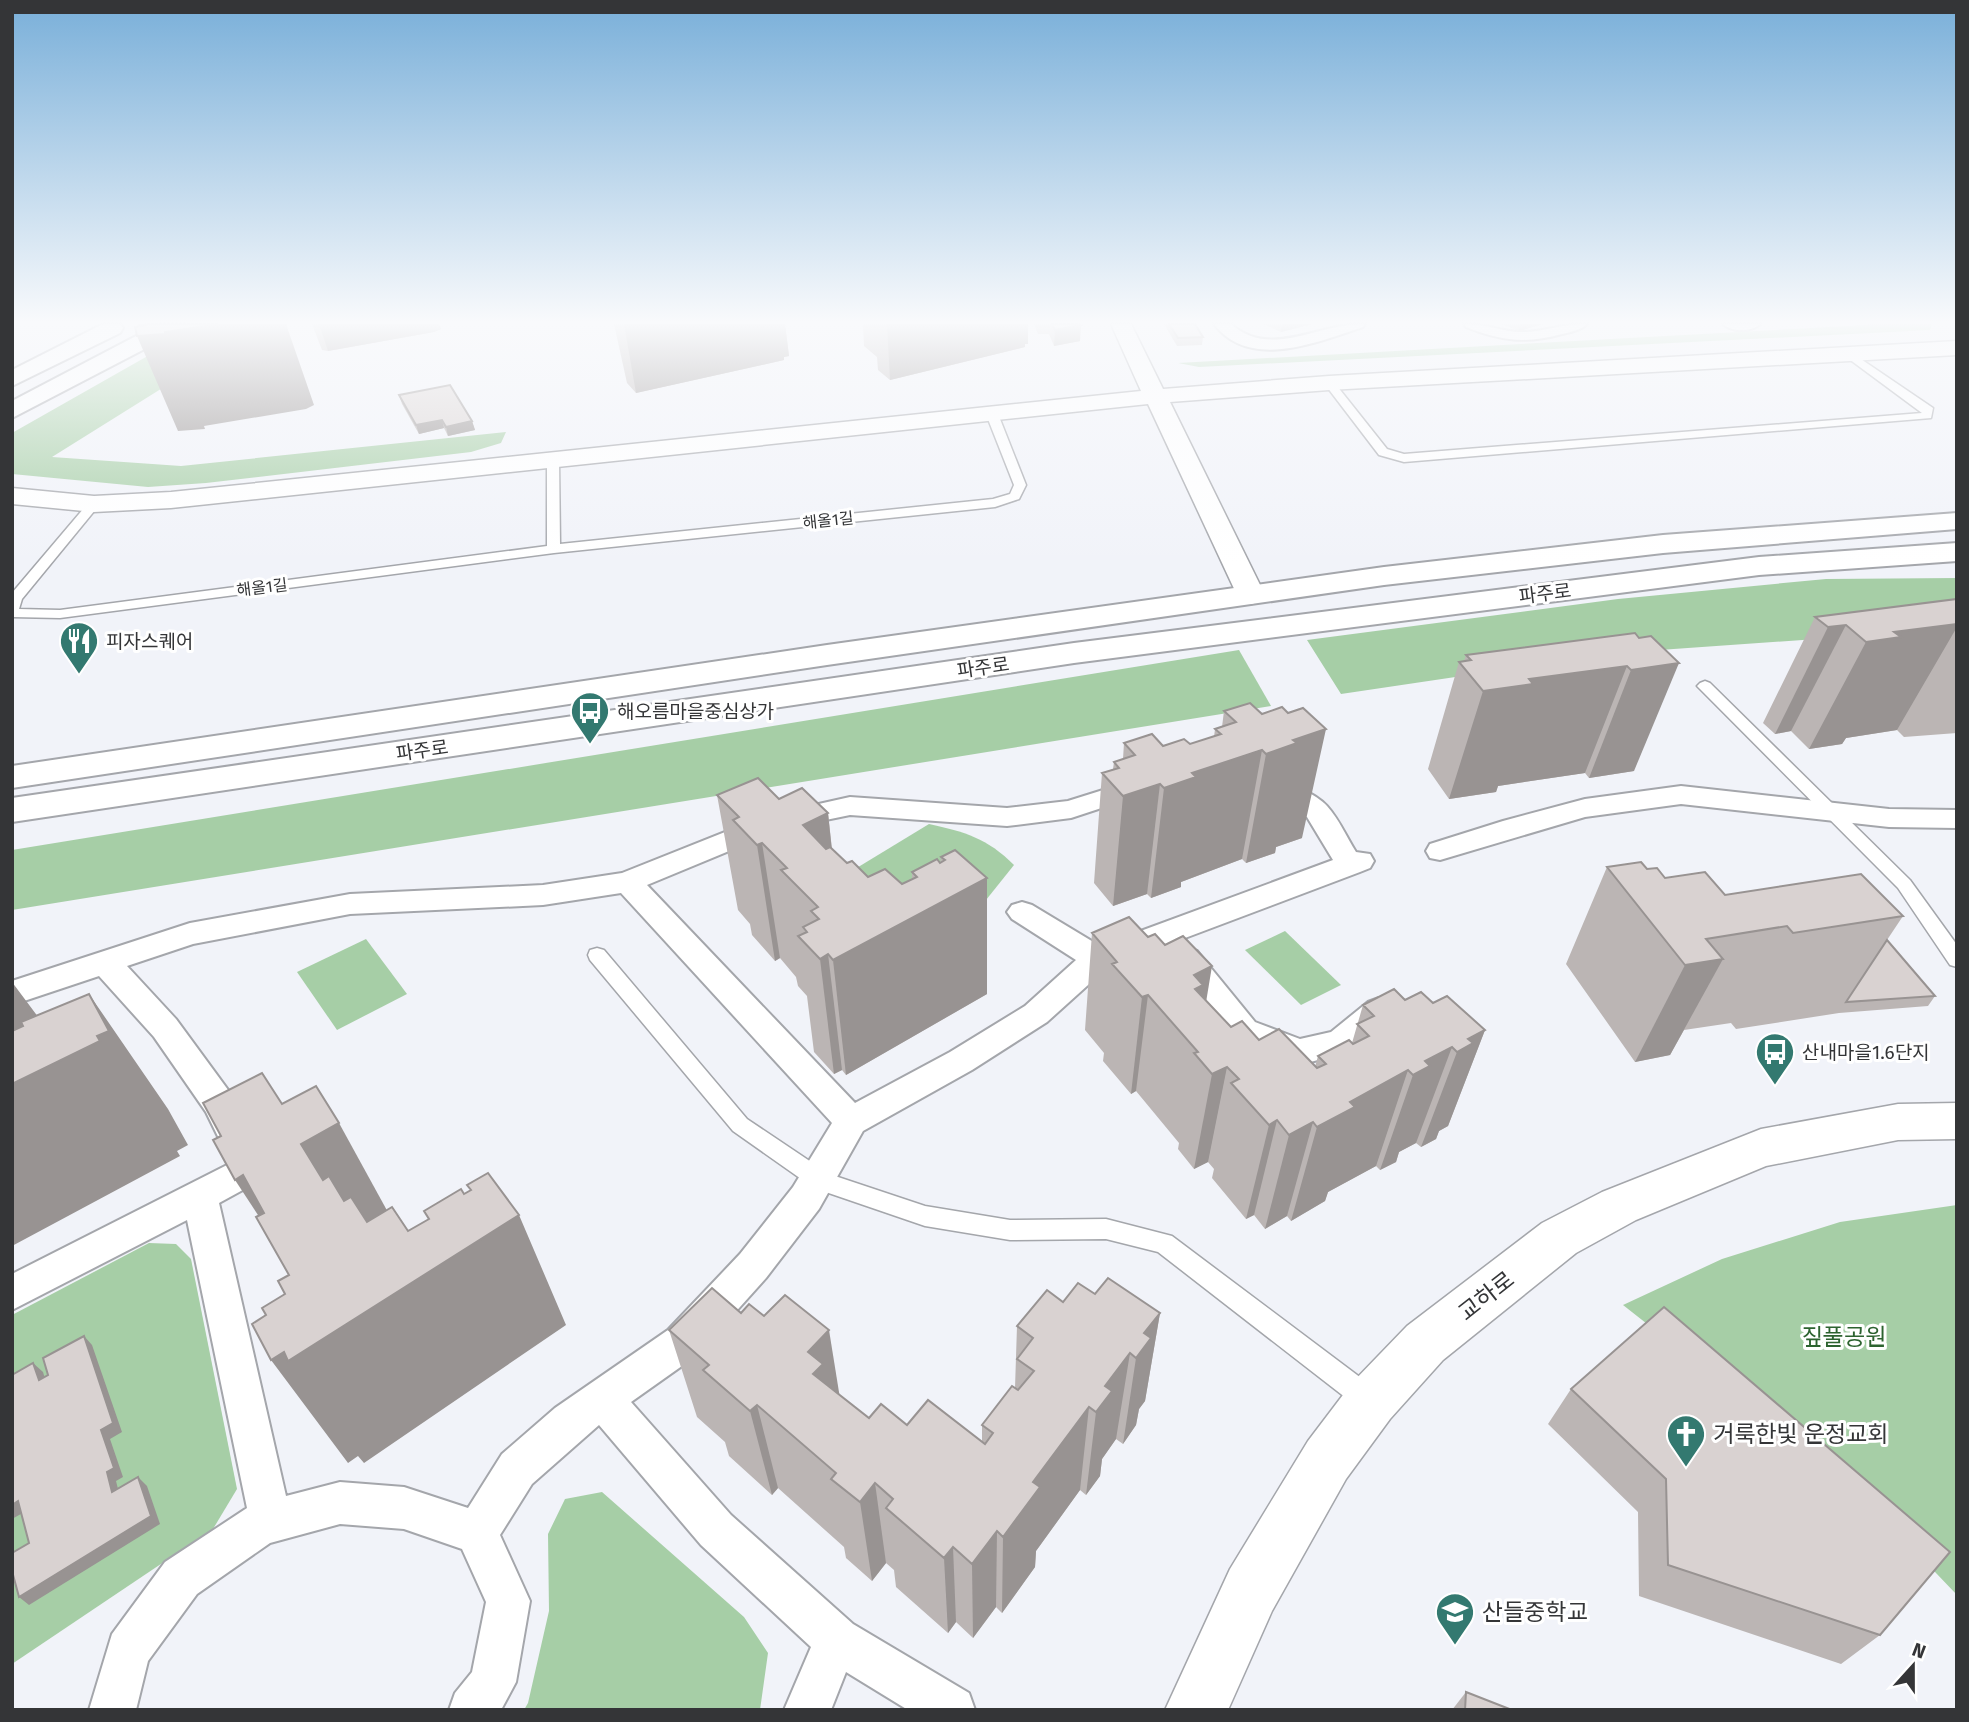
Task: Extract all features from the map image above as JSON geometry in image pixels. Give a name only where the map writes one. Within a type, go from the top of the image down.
[{"type":"main road","name":"파주로","points":[[12,777],[814,657],[1384,576],[1663,544],[1957,521]]},
{"type":"main road","name":"파주로","points":[[12,810],[1074,653],[1759,566],[1957,552]]},
{"type":"main road","points":[[1870,558],[1957,562]]},
{"type":"street","points":[[12,496],[94,504],[171,500],[1086,404]]},
{"type":"street","points":[[1160,404],[1251,595]]},
{"type":"street","points":[[12,993],[190,934],[350,904],[543,895],[627,882],[775,822],[850,806],[1007,817],[1071,808],[1162,777]]},
{"type":"street","points":[[477,1533],[517,1469],[569,1422],[682,1343],[760,1259],[818,1177],[851,1121],[961,1061],[1035,1014],[1097,960],[1164,932],[1204,922],[1355,863],[1317,811],[1266,780],[1255,778]]},
{"type":"street","points":[[1440,851],[1513,827],[1585,808],[1681,795],[1889,818],[1957,819]]},
{"type":"street","points":[[627,882],[851,1121]]},
{"type":"street","points":[[1022,912],[1097,960]]},
{"type":"street","points":[[1164,932],[1244,1031],[1299,1052],[1341,1042],[1379,1010]]},
{"type":"street","points":[[12,1293],[251,1169],[219,1104],[173,1039],[106,963]]},
{"type":"street","name":"교하로","points":[[1196,1710],[1251,1590],[1327,1461],[1371,1401],[1425,1343],[1559,1238],[1619,1206],[1761,1147],[1898,1122],[1957,1121]]},
{"type":"street","points":[[199,1195],[271,1521]]},
{"type":"street","points":[[602,1399],[716,1530],[836,1640],[952,1710]]},
{"type":"street","points":[[112,1710],[128,1650],[181,1578],[260,1524],[340,1503],[404,1508],[477,1533],[508,1601],[493,1682],[472,1710]]},
{"type":"street","points":[[807,1710],[836,1640]]},
{"type":"lane","points":[[1346,404],[1383,452],[1404,458],[1927,416],[1929,410],[1921,404]]},
{"type":"lane","name":"해올1길","points":[[94,504],[15,598],[12,612],[60,614],[554,549],[995,503],[1015,496],[1020,485],[992,414]]},
{"type":"lane","points":[[553,460],[554,549]]},
{"type":"lane","points":[[1705,686],[1904,884],[1957,960]]},
{"type":"lane","points":[[597,955],[740,1125],[818,1177],[925,1216],[1010,1230],[1106,1229],[1164,1243],[1371,1401]]},
{"type":"green space","points":[[62,404],[136,404],[52,457],[181,466],[506,432],[501,443],[471,452],[206,483],[148,487],[12,474],[12,433]]},
{"type":"green space","points":[[1957,578],[1957,629],[1617,653],[1341,694],[1307,640],[1618,599],[1826,579]]},
{"type":"green space","points":[[1239,650],[1271,706],[12,910],[12,850]]},
{"type":"green space","points":[[929,824],[975,837],[994,848],[1014,865],[986,900],[936,933],[855,869]]},
{"type":"green space","points":[[1285,931],[1341,985],[1301,1005],[1245,950]]},
{"type":"green space","points":[[366,939],[407,994],[337,1030],[297,972]]},
{"type":"green space","name":"짚풀공원","points":[[1957,1205],[1957,1595],[1853,1486],[1623,1305],[1722,1259],[1840,1222]]},
{"type":"green space","points":[[149,1243],[176,1244],[191,1259],[237,1489],[213,1529],[12,1664],[12,1315]]},
{"type":"green space","points":[[602,1492],[744,1617],[768,1653],[760,1710],[524,1710],[528,1703],[549,1611],[548,1534],[565,1499]]},
{"type":"building","points":[[404,404],[462,404],[472,421],[446,427],[442,420],[416,425]]},
{"type":"building","points":[[1957,599],[1957,624],[1894,632],[1901,637],[1866,642],[1846,625],[1828,627],[1815,617]]},
{"type":"building","points":[[1635,633],[1639,638],[1651,636],[1679,663],[1631,670],[1627,666],[1529,679],[1533,684],[1483,691],[1459,662],[1471,660],[1466,655]]},
{"type":"building","points":[[1250,703],[1262,714],[1282,707],[1288,713],[1303,708],[1326,729],[1293,740],[1297,743],[1266,754],[1262,750],[1192,773],[1196,777],[1164,788],[1160,784],[1123,796],[1102,773],[1119,768],[1114,762],[1135,755],[1124,743],[1152,734],[1163,746],[1184,739],[1190,744],[1221,734],[1215,729],[1236,722],[1224,711]]},
{"type":"building","points":[[758,778],[779,799],[802,788],[828,813],[803,825],[826,849],[830,847],[847,863],[852,861],[868,877],[885,869],[902,884],[917,877],[912,872],[937,859],[940,863],[945,860],[941,857],[955,850],[987,878],[833,960],[828,954],[820,959],[798,936],[807,932],[803,927],[819,919],[811,911],[818,907],[781,870],[787,868],[762,843],[757,845],[733,820],[739,817],[717,795]]},
{"type":"building","points":[[1641,862],[1647,869],[1657,868],[1665,878],[1705,872],[1725,895],[1861,874],[1903,916],[1793,933],[1787,926],[1706,939],[1723,959],[1685,965],[1607,867]]},
{"type":"building","points":[[1129,917],[1148,937],[1155,934],[1165,945],[1183,936],[1212,966],[1194,975],[1203,985],[1195,989],[1231,1027],[1242,1021],[1259,1040],[1279,1029],[1317,1068],[1326,1064],[1318,1056],[1349,1040],[1353,1044],[1369,1036],[1357,1024],[1374,1016],[1363,1005],[1394,989],[1405,1000],[1421,992],[1433,1003],[1447,996],[1485,1030],[1468,1039],[1473,1043],[1457,1052],[1452,1047],[1425,1061],[1430,1066],[1413,1075],[1408,1070],[1350,1102],[1355,1107],[1317,1127],[1313,1122],[1289,1135],[1277,1120],[1269,1125],[1231,1083],[1239,1079],[1227,1067],[1212,1074],[1194,1053],[1198,1052],[1148,995],[1142,997],[1112,964],[1117,962],[1092,933]]},
{"type":"building","points":[[1887,940],[1935,996],[1846,1002]]},
{"type":"building","points":[[89,994],[109,1031],[97,1036],[100,1041],[12,1084],[12,1031],[23,1026],[21,1022]]},
{"type":"building","points":[[262,1073],[282,1104],[316,1086],[339,1123],[301,1144],[323,1180],[329,1176],[344,1201],[351,1197],[367,1222],[392,1207],[408,1231],[429,1219],[424,1211],[461,1189],[464,1194],[471,1190],[467,1185],[488,1173],[519,1215],[288,1361],[284,1352],[271,1360],[252,1324],[266,1315],[262,1308],[285,1294],[278,1281],[289,1275],[256,1217],[264,1213],[243,1175],[235,1180],[213,1140],[221,1136],[203,1103]]},
{"type":"building","points":[[1108,1278],[1160,1313],[1144,1333],[1151,1338],[1136,1358],[1130,1353],[1105,1386],[1112,1391],[1096,1412],[1089,1407],[1033,1482],[1040,1487],[1003,1537],[997,1531],[972,1564],[953,1547],[944,1558],[886,1508],[893,1499],[875,1483],[860,1502],[831,1479],[836,1473],[757,1405],[750,1411],[703,1370],[709,1365],[669,1330],[712,1288],[741,1313],[749,1304],[764,1316],[785,1295],[829,1330],[808,1352],[823,1364],[813,1374],[869,1418],[881,1404],[907,1425],[928,1400],[985,1444],[993,1433],[982,1425],[1012,1386],[1018,1390],[1034,1371],[1017,1359],[1033,1338],[1017,1326],[1047,1290],[1063,1302],[1078,1283],[1095,1294]]},
{"type":"building","name":"거룩한빛 운정교회","points":[[1664,1307],[1950,1552],[1880,1635],[1668,1565],[1666,1479],[1571,1389]]},
{"type":"building","points":[[84,1336],[113,1423],[101,1430],[114,1468],[107,1472],[112,1492],[138,1477],[151,1516],[19,1597],[12,1571],[12,1553],[29,1543],[18,1501],[12,1505],[12,1375],[33,1363],[39,1380],[48,1375],[43,1358]]},
{"type":"building","points":[[1466,1692],[1512,1710],[1465,1710]]},
{"type":"place","name":"피자스퀘어","points":[[79,675]]},
{"type":"place","name":"해오름마을중심상가","points":[[590,745]]},
{"type":"place","name":"산내마을1.6단지","points":[[1775,1086]]},
{"type":"place","name":"거룩한빛 운정교회","points":[[1686,1468]]},
{"type":"place","name":"산들중학교","points":[[1455,1646]]}]
